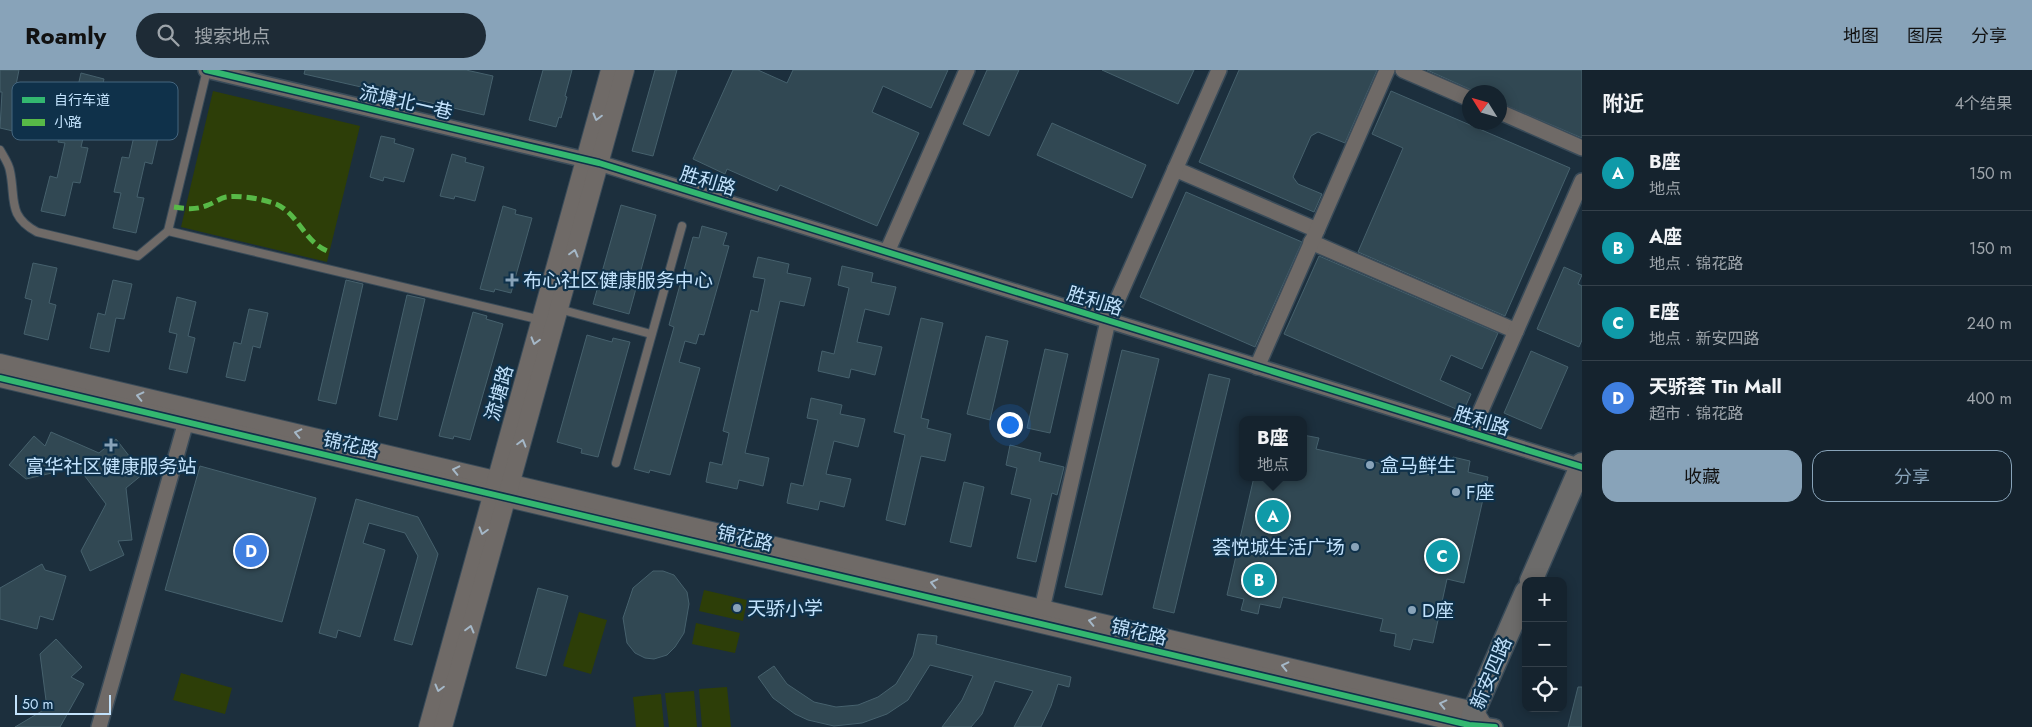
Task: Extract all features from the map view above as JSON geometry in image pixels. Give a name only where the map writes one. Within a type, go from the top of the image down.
[{"type":"main road","points":[[1533,577],[1582,466]]},
{"type":"main road","points":[[1548,577],[1582,500]]},
{"type":"main road","name":"新安四路","points":[[1479,724],[1522,603]]},
{"type":"main road","name":"新安四路","points":[[1479,724],[1522,636]]},
{"type":"street","name":"流塘北一巷","points":[[207,70],[592,162]]},
{"type":"street","name":"流塘路","points":[[428,727],[559,309],[592,162],[610,70]]},
{"type":"street","name":"流塘路","points":[[443,727],[502,489],[541,320],[592,162],[625,70]]},
{"type":"street","points":[[887,252],[967,70]]},
{"type":"street","points":[[1042,609],[1108,321],[1219,70]]},
{"type":"street","points":[[1257,367],[1387,70]]},
{"type":"street","points":[[1403,70],[1462,96]]},
{"type":"street","points":[[1507,115],[1582,148]]},
{"type":"street","name":"胜利路","points":[[592,162],[1582,466]]},
{"type":"street","points":[[1175,169],[1516,331]]},
{"type":"street","points":[[1471,433],[1582,181]]},
{"type":"street","name":"锦花路","points":[[0,363],[188,415]]},
{"type":"street","name":"锦花路","points":[[0,378],[188,415],[1479,724]]},
{"type":"street","points":[[99,727],[188,415]]},
{"type":"street","name":"锦花路","points":[[502,489],[1042,609],[1479,724]]},
{"type":"lane","points":[[0,150],[10,169],[13,204],[17,216],[26,226],[37,232],[138,256],[168,231],[207,70]]},
{"type":"lane","points":[[616,463],[682,226]]},
{"type":"lane","points":[[168,231],[541,320]]},
{"type":"lane","points":[[559,309],[652,334]]},
{"type":"green space","points":[[213,91],[360,126],[327,262],[181,227]]},
{"type":"green space","points":[[704,590],[747,600],[743,621],[699,611]]},
{"type":"green space","points":[[579,612],[607,620],[591,674],[563,666]]},
{"type":"green space","points":[[696,623],[740,633],[735,653],[692,644]]},
{"type":"green space","points":[[181,673],[232,688],[225,714],[173,700]]},
{"type":"green space","points":[[727,687],[731,727],[702,727],[699,689]]},
{"type":"green space","points":[[694,691],[697,727],[669,727],[665,693]]},
{"type":"green space","points":[[661,694],[664,727],[636,727],[633,697]]},
{"type":"building","points":[[0,70],[19,70],[17,82],[12,82],[12,131],[0,128],[2,92],[0,92]]},
{"type":"building","points":[[305,70],[466,70],[493,76],[484,115],[304,74]]},
{"type":"building","points":[[543,70],[572,70],[565,96],[567,97],[561,118],[559,117],[556,127],[529,120]]},
{"type":"building","points":[[655,70],[677,70],[653,156],[632,151]]},
{"type":"building","points":[[733,70],[758,70],[787,83],[793,70],[948,70],[931,108],[883,86],[872,112],[919,133],[877,226],[780,185],[777,191],[727,169],[725,174],[693,159]]},
{"type":"building","points":[[987,70],[1019,70],[989,136],[963,124]]},
{"type":"building","points":[[1102,70],[1194,70],[1178,104]]},
{"type":"building","points":[[1239,70],[1377,70],[1345,143],[1318,132],[1311,136],[1293,177],[1298,184],[1322,194],[1314,212],[1199,162]]},
{"type":"building","points":[[1427,70],[1582,70],[1582,138],[1507,106],[1507,85],[1462,86]]},
{"type":"building","points":[[81,73],[104,79],[103,82],[79,82]]},
{"type":"building","points":[[1391,91],[1462,122],[1462,130],[1482,130],[1570,168],[1505,316],[1358,252],[1403,148],[1372,134]]},
{"type":"building","points":[[1052,123],[1146,165],[1132,198],[1037,155]]},
{"type":"building","points":[[381,136],[395,139],[394,143],[414,149],[404,182],[384,177],[383,181],[370,177]]},
{"type":"building","points":[[58,140],[83,140],[81,147],[88,148],[80,183],[73,182],[65,216],[41,211],[50,176],[57,178],[65,143],[58,142]]},
{"type":"building","points":[[133,140],[157,140],[152,164],[145,162],[137,197],[144,198],[136,233],[113,228],[121,193],[114,192],[122,157],[129,158]]},
{"type":"building","points":[[452,154],[466,158],[465,162],[484,167],[475,201],[455,196],[454,199],[440,196]]},
{"type":"building","points":[[1186,192],[1302,242],[1255,347],[1140,297]]},
{"type":"building","points":[[621,205],[656,215],[629,314],[593,304]]},
{"type":"building","points":[[503,206],[516,210],[515,214],[532,218],[511,293],[495,289],[494,292],[480,289]]},
{"type":"building","points":[[702,226],[727,233],[723,245],[729,246],[704,335],[699,334],[696,344],[685,341],[679,362],[700,368],[670,475],[650,470],[649,473],[634,469],[674,327],[669,325],[693,237],[699,238]]},
{"type":"building","points":[[1319,256],[1498,333],[1482,369],[1451,355],[1440,380],[1471,394],[1463,412],[1284,334]]},
{"type":"building","points":[[758,257],[789,264],[787,273],[811,278],[804,306],[780,301],[745,453],[769,458],[763,486],[739,480],[737,489],[706,482],[710,462],[722,465],[729,433],[723,431],[751,310],[758,312],[765,279],[753,277]]},
{"type":"building","points":[[33,263],[57,268],[49,303],[56,305],[48,340],[24,334],[32,300],[25,298]]},
{"type":"building","points":[[842,266],[873,273],[871,282],[896,287],[889,315],[865,309],[857,342],[882,347],[875,375],[851,369],[849,378],[818,371],[822,351],[834,354],[849,288],[838,285]]},
{"type":"building","points":[[1564,267],[1582,275],[1578,284],[1582,286],[1582,340],[1579,347],[1537,329]]},
{"type":"building","points":[[113,280],[132,284],[124,319],[116,318],[109,352],[90,348],[98,313],[105,315]]},
{"type":"building","points":[[346,280],[363,284],[336,404],[318,400]]},
{"type":"building","points":[[407,295],[425,299],[397,420],[379,416]]},
{"type":"building","points":[[177,297],[196,302],[188,336],[195,338],[187,373],[169,369],[177,334],[169,332]]},
{"type":"building","points":[[249,309],[268,313],[260,348],[253,346],[245,381],[226,377],[234,342],[241,344]]},
{"type":"building","points":[[473,312],[487,316],[486,319],[503,324],[470,440],[454,436],[453,439],[439,436]]},
{"type":"building","points":[[921,318],[943,323],[921,418],[929,420],[927,428],[951,434],[945,461],[921,456],[905,525],[886,520],[905,435],[894,432]]},
{"type":"building","points":[[587,335],[612,342],[613,338],[630,342],[598,457],[581,453],[582,449],[557,442]]},
{"type":"building","points":[[986,336],[1008,341],[990,420],[967,414]]},
{"type":"building","points":[[1045,349],[1068,354],[1050,433],[1027,428]]},
{"type":"building","points":[[1122,350],[1159,359],[1102,595],[1065,587]]},
{"type":"building","points":[[1531,351],[1568,367],[1541,429],[1504,413]]},
{"type":"building","points":[[1209,374],[1230,379],[1174,613],[1153,608]]},
{"type":"building","points":[[811,398],[842,405],[840,414],[865,419],[858,447],[834,441],[826,474],[851,479],[844,507],[820,501],[818,510],[787,503],[791,483],[803,486],[818,420],[807,418]]},
{"type":"building","points":[[51,432],[99,453],[116,439],[143,474],[126,488],[132,540],[118,541],[124,555],[90,571],[81,551],[106,504],[78,467],[26,479],[9,465],[34,436],[45,446]]},
{"type":"building","name":"荟悦城生活广场","points":[[1307,436],[1319,438],[1316,449],[1432,475],[1435,464],[1451,468],[1453,457],[1470,461],[1468,472],[1488,477],[1464,583],[1447,579],[1433,643],[1413,639],[1410,650],[1394,646],[1396,634],[1380,631],[1383,619],[1283,597],[1280,608],[1260,604],[1258,614],[1241,610],[1244,599],[1227,595],[1253,481],[1307,481]]},
{"type":"building","points":[[1010,445],[1041,453],[1039,461],[1064,467],[1057,495],[1052,493],[1036,562],[1017,558],[1031,499],[1011,494],[1017,468],[1006,465]]},
{"type":"building","points":[[200,466],[316,498],[282,622],[165,590]]},
{"type":"building","points":[[964,482],[984,487],[971,547],[950,542]]},
{"type":"building","points":[[356,499],[418,517],[438,554],[412,645],[394,640],[418,556],[405,533],[369,523],[363,543],[385,550],[360,637],[338,630],[336,638],[319,633]]},
{"type":"building","points":[[42,564],[45,570],[66,576],[53,620],[40,616],[37,629],[0,619],[0,588]]},
{"type":"building","points":[[653,571],[663,571],[674,575],[687,592],[689,604],[684,633],[667,655],[654,659],[645,658],[635,653],[627,643],[623,618],[633,588]]},
{"type":"building","points":[[538,588],[568,596],[546,676],[516,668]]},
{"type":"building","points":[[918,634],[937,636],[936,644],[1071,677],[1069,687],[1058,684],[1051,706],[1041,727],[1014,727],[1033,691],[995,681],[982,714],[971,727],[942,727],[962,700],[973,676],[930,665],[908,700],[887,714],[862,723],[834,726],[808,720],[795,714],[773,698],[758,677],[774,666],[787,684],[814,702],[836,707],[858,705],[878,697],[896,684],[913,656]]},
{"type":"building","points":[[56,639],[82,667],[71,677],[84,684],[60,727],[15,727],[47,708],[40,654]]},
{"type":"building","points":[[1578,687],[1582,687],[1582,727],[1568,727]]},
{"type":"marked path","points":[[174,207],[200,208],[224,198],[232,197],[271,202],[291,215],[314,243],[330,252]]},
{"type":"cycle path","points":[[206,70],[599,163],[1582,467]]},
{"type":"cycle path","points":[[0,378],[1469,725],[1495,727]]},
{"type":"place","name":"布心社区健康服务中心","points":[[512,280]]},
{"type":"place","name":"富华社区健康服务站","points":[[111,445]]},
{"type":"place","name":"盒马鲜生","points":[[1370,465]]},
{"type":"place","name":"F座","points":[[1456,492]]},
{"type":"place","name":"B座","points":[[1273,516]]},
{"type":"place","name":"荟悦城生活广场","points":[[1355,547]]},
{"type":"place","name":"天骄荟 Tin Mall","points":[[251,551]]},
{"type":"place","name":"E座","points":[[1442,556]]},
{"type":"place","name":"A座","points":[[1259,580]]},
{"type":"place","name":"天骄小学","points":[[737,608]]},
{"type":"place","name":"D座","points":[[1412,610]]}]
